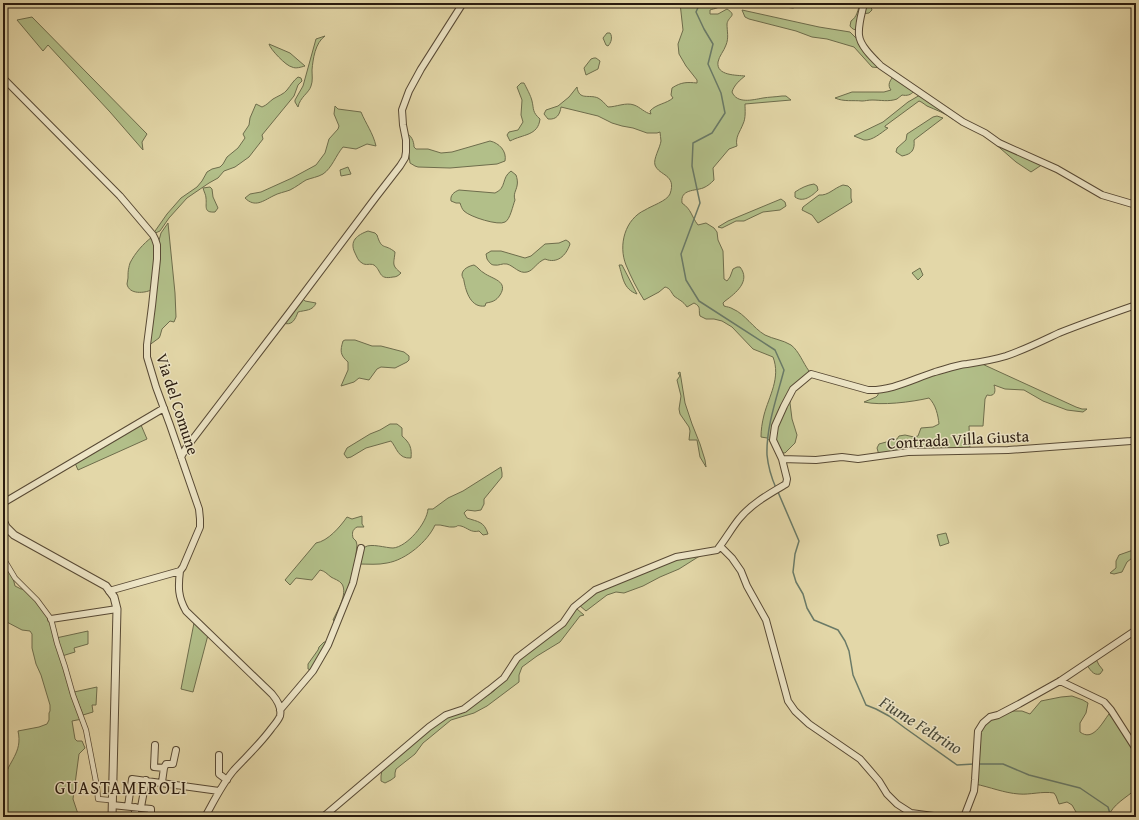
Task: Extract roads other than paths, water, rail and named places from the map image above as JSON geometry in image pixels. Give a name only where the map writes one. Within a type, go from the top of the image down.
[{"type":"street","points":[[181,456],[405,158],[406,140],[402,110],[409,91],[421,69],[464,3]]},
{"type":"street","points":[[864,3],[859,33],[860,39],[872,57],[881,66],[963,122],[999,142],[1057,169],[1102,195],[1136,205]]},
{"type":"street","name":"Via del Comune","points":[[3,78],[120,196],[155,239],[157,244],[157,259],[147,345],[147,357],[199,509],[200,527],[180,571],[179,593],[181,602],[186,611],[272,694],[279,704],[280,710]]},
{"type":"street","points":[[323,817],[446,715],[464,709],[490,690],[504,678],[517,658],[563,623],[574,607],[595,590],[676,557],[717,550],[748,509],[786,484],[787,479],[782,459],[773,440],[775,426],[793,389],[811,374],[868,390],[876,391],[891,388],[914,381],[930,373],[1006,356],[1076,327],[1136,305]]},
{"type":"street","points":[[3,503],[164,408]]},
{"type":"street","name":"Contrada Villa Giusta","points":[[782,459],[816,460],[842,457],[858,459],[908,452],[1008,450],[1131,441],[1136,439]]},
{"type":"street","points":[[3,520],[6,527],[14,535],[106,586],[114,598],[117,609],[110,803],[112,817]]},
{"type":"street","points":[[720,546],[742,571],[747,586],[766,620],[788,701],[795,710],[809,724],[860,758],[888,794],[910,815],[941,817]]},
{"type":"street","points":[[205,817],[215,796],[234,771],[270,731],[280,716],[280,710],[313,671],[328,645],[353,583],[361,548]]},
{"type":"street","points":[[3,558],[15,578],[37,600],[51,619],[73,695],[86,730],[98,799],[110,803],[151,809],[151,814]]},
{"type":"street","points":[[110,591],[180,571]]},
{"type":"street","points":[[51,619],[117,609]]},
{"type":"street","points":[[964,817],[974,791],[978,730],[983,723],[990,717],[998,715],[1060,681],[1136,630]]},
{"type":"street","points":[[1060,681],[1104,702],[1111,710],[1136,749]]},
{"type":"street","points":[[155,745],[154,767],[164,768]]},
{"type":"street","points":[[162,782],[164,768],[166,764],[173,764],[176,750]]},
{"type":"street","points":[[219,755],[219,774],[227,780]]},
{"type":"street","points":[[135,817],[132,779],[219,791]]},
{"type":"street","points":[[135,807],[146,780]]},
{"type":"waterway","name":"Fiume Feltrino","points":[[700,3],[696,12],[713,44],[708,64],[721,93],[725,113],[712,133],[693,143],[692,166],[700,203],[681,254],[686,280],[699,301],[775,350],[784,370],[772,412],[767,444],[768,463],[776,488]]},
{"type":"waterway","name":"Fiume Feltrino","points":[[778,492],[799,541],[795,554],[793,572],[796,582],[814,620],[838,630],[845,641],[849,651],[853,675],[866,705],[889,716],[957,765],[974,764]]},
{"type":"waterway","name":"Fiume Feltrino","points":[[978,764],[1003,764],[1029,775],[1080,788],[1108,807],[1111,817]]},
{"type":"district","name":"GUASTAMEROLI","points":[[121,788]]}]
